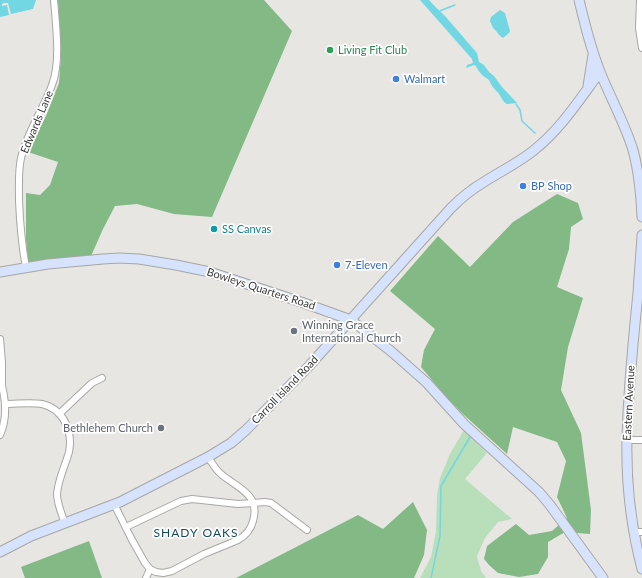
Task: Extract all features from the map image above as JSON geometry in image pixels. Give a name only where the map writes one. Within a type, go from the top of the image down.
[{"type":"street","name":"Edwards Lane","points":[[26,268],[20,218],[20,167],[28,138],[53,81],[56,68],[54,0]]},
{"type":"street","points":[[579,0],[600,72],[629,139],[639,183],[642,217]]},
{"type":"street","points":[[640,0],[639,28],[642,48]]},
{"type":"street","points":[[593,52],[588,89],[609,92]]},
{"type":"street","name":"Carroll Island Road","points":[[0,552],[31,536],[114,504],[208,457],[231,443],[246,430],[309,366],[451,208],[475,188],[520,160],[543,142],[566,118],[600,72]]},
{"type":"street","name":"Eastern Avenue","points":[[642,235],[627,440],[629,488],[638,532],[642,569]]},
{"type":"street","name":"Bowleys Quarters Road","points":[[0,272],[48,264],[119,258],[139,259],[210,272],[350,320],[417,374],[431,387],[464,424],[539,492],[603,578]]},
{"type":"street","points":[[0,340],[2,387]]},
{"type":"street","points":[[59,414],[92,383],[102,378]]},
{"type":"street","points":[[0,379],[5,404],[4,422],[0,435]]},
{"type":"street","points":[[5,404],[41,404],[58,412],[66,423],[70,438],[69,452],[59,482],[57,494],[65,524]]},
{"type":"street","points":[[627,440],[642,440]]},
{"type":"street","points":[[114,504],[146,565],[150,569],[159,573],[169,572],[204,554],[241,538],[253,522],[253,503],[245,491],[222,475],[208,457]]},
{"type":"street","points":[[126,527],[192,499],[238,504],[271,503],[307,530]]},
{"type":"street","points":[[146,578],[150,569]]},
{"type":"green space","points":[[58,0],[264,0],[292,31],[212,217],[174,214],[137,204],[115,206],[91,256],[28,262],[26,239],[26,193],[40,195],[50,185],[58,162],[28,152],[46,116],[59,83],[61,56]]},
{"type":"green space","points":[[557,194],[578,203],[583,219],[571,227],[569,249],[557,287],[583,298],[568,347],[561,390],[581,433],[591,510],[590,534],[565,532],[548,542],[548,557],[538,574],[519,577],[498,573],[489,565],[484,559],[487,546],[516,524],[529,535],[552,531],[567,518],[557,497],[566,461],[557,442],[513,427],[507,454],[464,415],[447,398],[421,367],[424,350],[435,329],[390,291],[438,236],[470,267],[513,222]]},
{"type":"green space","points":[[464,430],[487,453],[465,479],[512,519],[498,522],[485,538],[477,556],[481,571],[486,578],[420,578],[431,557],[436,531],[437,496],[440,478],[450,454]]},
{"type":"green space","points":[[413,502],[427,530],[424,555],[414,578],[236,578],[358,515],[383,529]]},
{"type":"green space","points":[[89,541],[102,578],[25,578],[21,567]]},
{"type":"water","points":[[0,0],[36,0],[33,9],[11,14],[8,3],[4,2],[2,6],[7,5],[9,15],[0,17]]},
{"type":"water","points":[[420,0],[429,0],[445,16],[477,53],[479,62],[484,65],[517,103],[507,104],[504,102],[489,80],[482,75],[476,66],[474,65],[466,68],[467,65],[473,63],[472,59]]},
{"type":"water","points":[[500,10],[505,13],[510,31],[503,38],[493,28],[490,21],[491,17]]},
{"type":"waterway","points":[[440,11],[455,5]]},
{"type":"waterway","points":[[516,104],[520,110],[522,121],[535,133]]},
{"type":"waterway","points":[[431,578],[440,536],[441,486],[470,437],[468,433]]},
{"type":"place","name":"Living Fit Club","points":[[330,50]]},
{"type":"place","name":"Walmart","points":[[396,79]]},
{"type":"place","name":"BP Shop","points":[[523,186]]},
{"type":"place","name":"SS Canvas","points":[[214,229]]},
{"type":"place","name":"7-Eleven","points":[[337,265]]},
{"type":"place","name":"Winning Grace International Church","points":[[294,331]]},
{"type":"place","name":"Bethlehem Church","points":[[161,428]]},
{"type":"district","name":"SHADY OAKS","points":[[196,533]]}]
